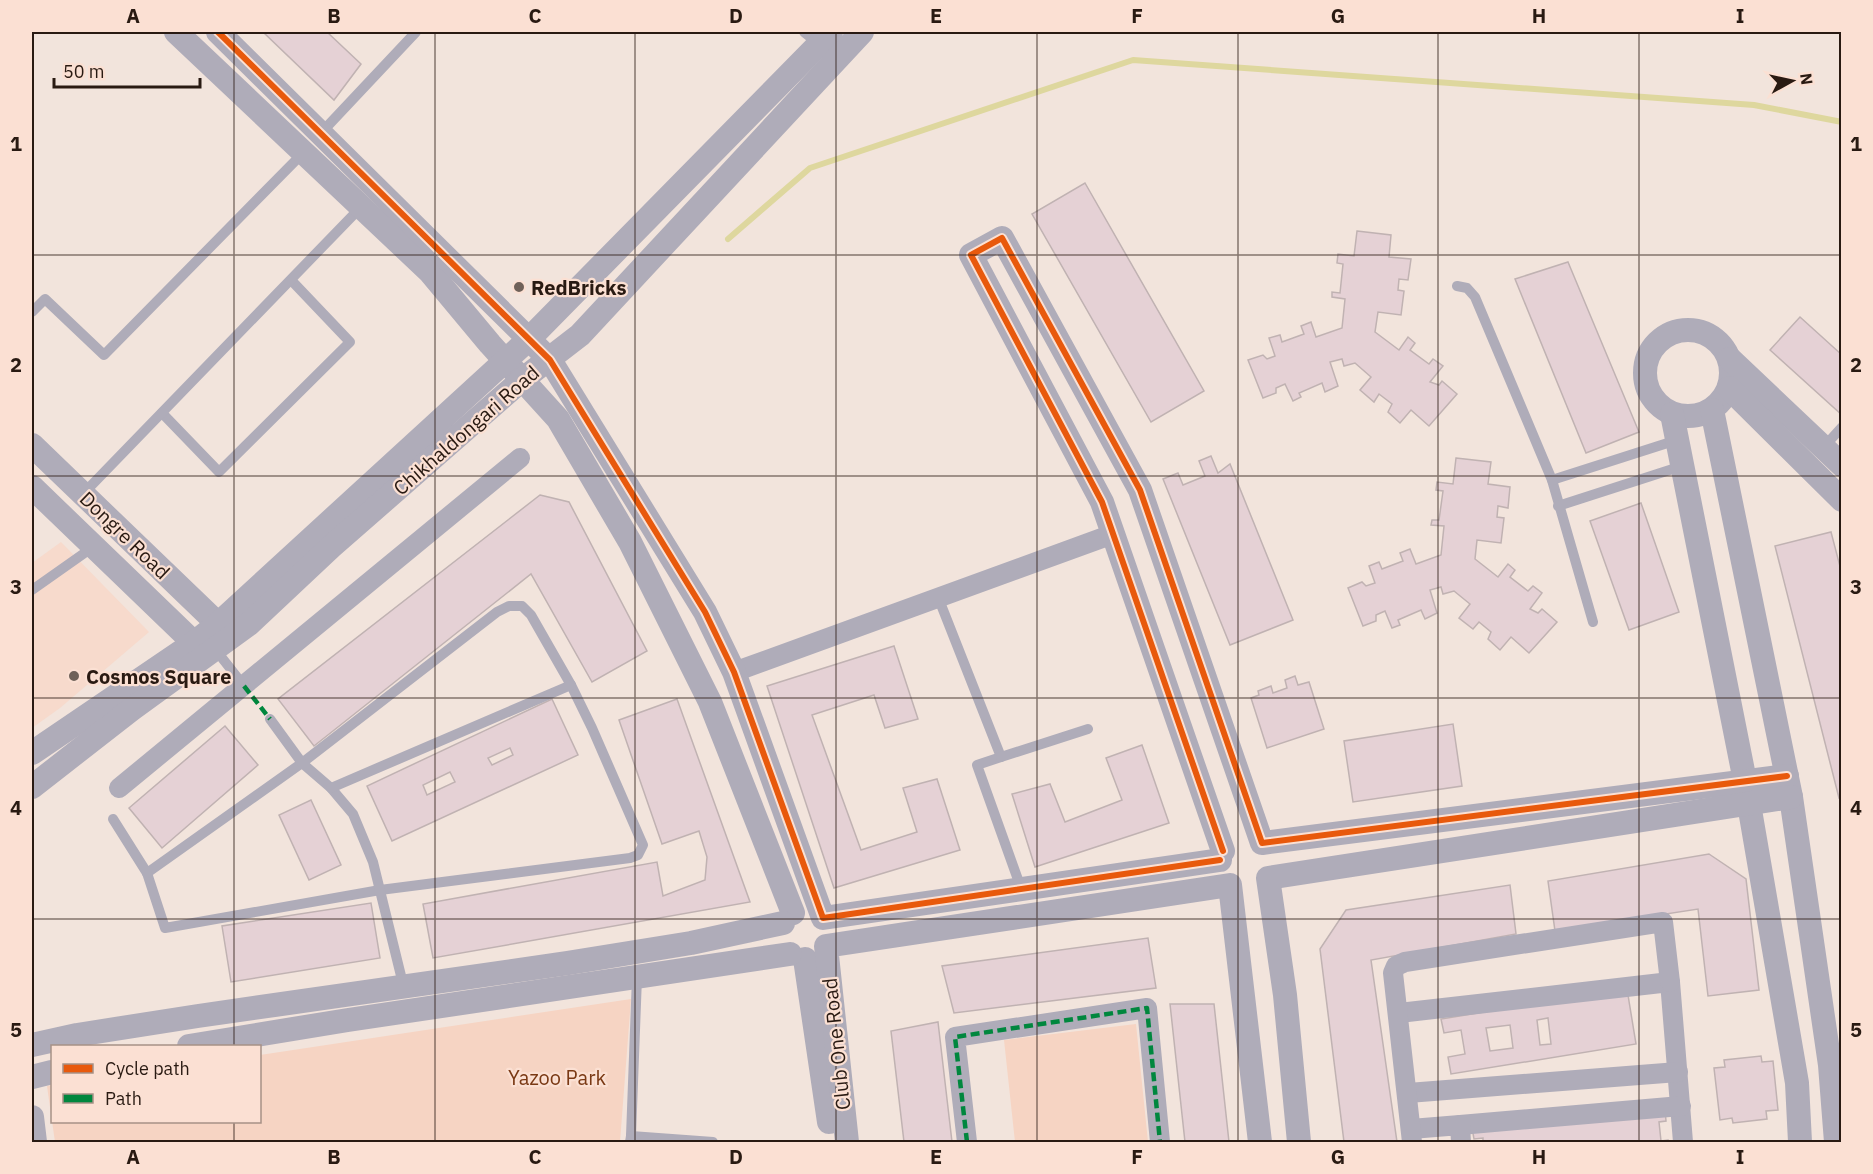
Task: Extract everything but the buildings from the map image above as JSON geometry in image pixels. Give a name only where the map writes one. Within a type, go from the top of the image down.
[{"type":"street","name":"Club One Road","points":[[176,32],[430,272],[558,419],[630,542],[710,702],[788,918],[780,931],[784,948],[798,956],[820,953],[826,946]]},
{"type":"street","name":"Club One Road","points":[[218,32],[550,360],[705,612],[734,672],[829,932],[826,946],[847,1143]]},
{"type":"street","name":"Chikhaldongari Road","points":[[32,753],[205,646],[249,624],[331,547],[523,379],[580,335],[862,32]]},
{"type":"street","name":"Chikhaldongari Road","points":[[32,787],[132,709],[205,646],[218,624],[529,339],[818,36]]},
{"type":"street","points":[[1299,1143],[1285,994],[1268,878],[1271,871],[1271,856],[1262,843],[1140,490],[1002,238],[971,255],[1102,502],[1221,856],[1220,869],[1230,885],[1238,888],[1254,888],[1268,878],[1789,787]]},
{"type":"street","points":[[1730,359],[1732,374],[1729,388],[1722,401],[1712,410],[1699,416],[1685,417],[1672,414],[1651,396],[1646,383],[1645,369],[1648,355],[1656,344],[1668,334],[1682,329],[1697,330],[1711,336],[1722,346],[1730,359],[1842,465]]},
{"type":"street","points":[[1729,388],[1842,500]]},
{"type":"street","points":[[1712,410],[1789,787],[1835,1071],[1836,1143]]},
{"type":"street","points":[[1672,414],[1747,793],[1797,1083],[1800,1143]]},
{"type":"street","name":"Dongre Road","points":[[32,446],[218,624]]},
{"type":"street","points":[[119,788],[520,458]]},
{"type":"street","name":"Dongre Road","points":[[32,487],[93,547],[205,646]]},
{"type":"street","points":[[734,672],[1113,534]]},
{"type":"street","points":[[1221,856],[1227,845],[1240,838],[1248,837],[1262,843],[1747,793]]},
{"type":"street","points":[[32,1045],[88,1034],[692,943],[788,918],[806,910],[822,918],[1221,856]]},
{"type":"street","points":[[826,946],[1230,885]]},
{"type":"street","points":[[1230,885],[1260,1143]]},
{"type":"street","points":[[1681,1106],[1461,1134],[1412,1136],[1393,973],[1396,966],[1405,962],[1662,922],[1670,982],[1681,1106],[1683,1143]]},
{"type":"street","name":"Club One Road","points":[[798,956],[831,1143]]},
{"type":"street","points":[[201,1045],[410,1011],[798,956]]},
{"type":"street","points":[[1399,1013],[1670,982]]},
{"type":"street","points":[[967,1143],[955,1037],[1148,1008],[1160,1143]]},
{"type":"street","points":[[1797,1083],[1835,1071]]},
{"type":"street","points":[[32,1077],[51,1072]]},
{"type":"street","points":[[1408,1093],[1678,1072]]},
{"type":"street","points":[[32,1117],[35,1143]]},
{"type":"lane","points":[[321,133],[416,32]]},
{"type":"lane","points":[[32,312],[45,299],[104,355],[303,153]]},
{"type":"lane","points":[[83,494],[361,207]]},
{"type":"lane","points":[[162,413],[219,472],[350,342],[291,280]]},
{"type":"lane","points":[[1457,286],[1467,288],[1475,297],[1552,480],[1593,622]]},
{"type":"lane","points":[[1823,448],[1842,427]]},
{"type":"lane","points":[[1552,480],[1677,440]]},
{"type":"lane","points":[[1558,506],[1683,466]]},
{"type":"lane","points":[[32,590],[93,547]]},
{"type":"lane","points":[[938,597],[1001,757]]},
{"type":"lane","points":[[113,819],[147,873],[165,928],[380,890],[630,858],[638,855],[643,845],[571,685],[531,615],[522,606],[509,606],[497,612],[302,763],[147,873]]},
{"type":"lane","points":[[205,646],[244,686]]},
{"type":"lane","points":[[332,788],[571,685]]},
{"type":"lane","points":[[270,719],[302,763],[332,788],[353,814],[373,862],[410,1011]]},
{"type":"lane","points":[[1021,888],[977,765],[1088,729]]},
{"type":"lane","points":[[638,977],[631,1139],[713,1143]]},
{"type":"shaded area","name":"Cosmos Square","points":[[61,542],[149,632],[60,708],[32,728],[32,563]]},
{"type":"green space","name":"Yazoo Park","points":[[631,999],[620,1142],[55,1142],[52,1123],[261,1123],[261,1055]]},
{"type":"green space","points":[[1136,1024],[1148,1142],[1015,1142],[1004,1040]]},
{"type":"green space","points":[[51,1085],[51,1114],[47,1086]]},
{"type":"waterway","points":[[728,239],[810,168],[1133,60],[1754,105],[1842,122]]},
{"type":"marked path","points":[[244,686],[270,719]]},
{"type":"marked path","points":[[967,1142],[955,1037],[1147,1008],[1160,1142]]},
{"type":"cycle path","points":[[218,32],[550,360],[705,612],[734,672],[823,918],[1220,860]]},
{"type":"cycle path","points":[[1223,851],[1102,502],[971,255],[1002,238],[1140,490],[1262,843],[1787,776]]},
{"type":"place","name":"RedBricks","points":[[519,287]]},
{"type":"place","name":"Cosmos Square","points":[[74,676]]}]
